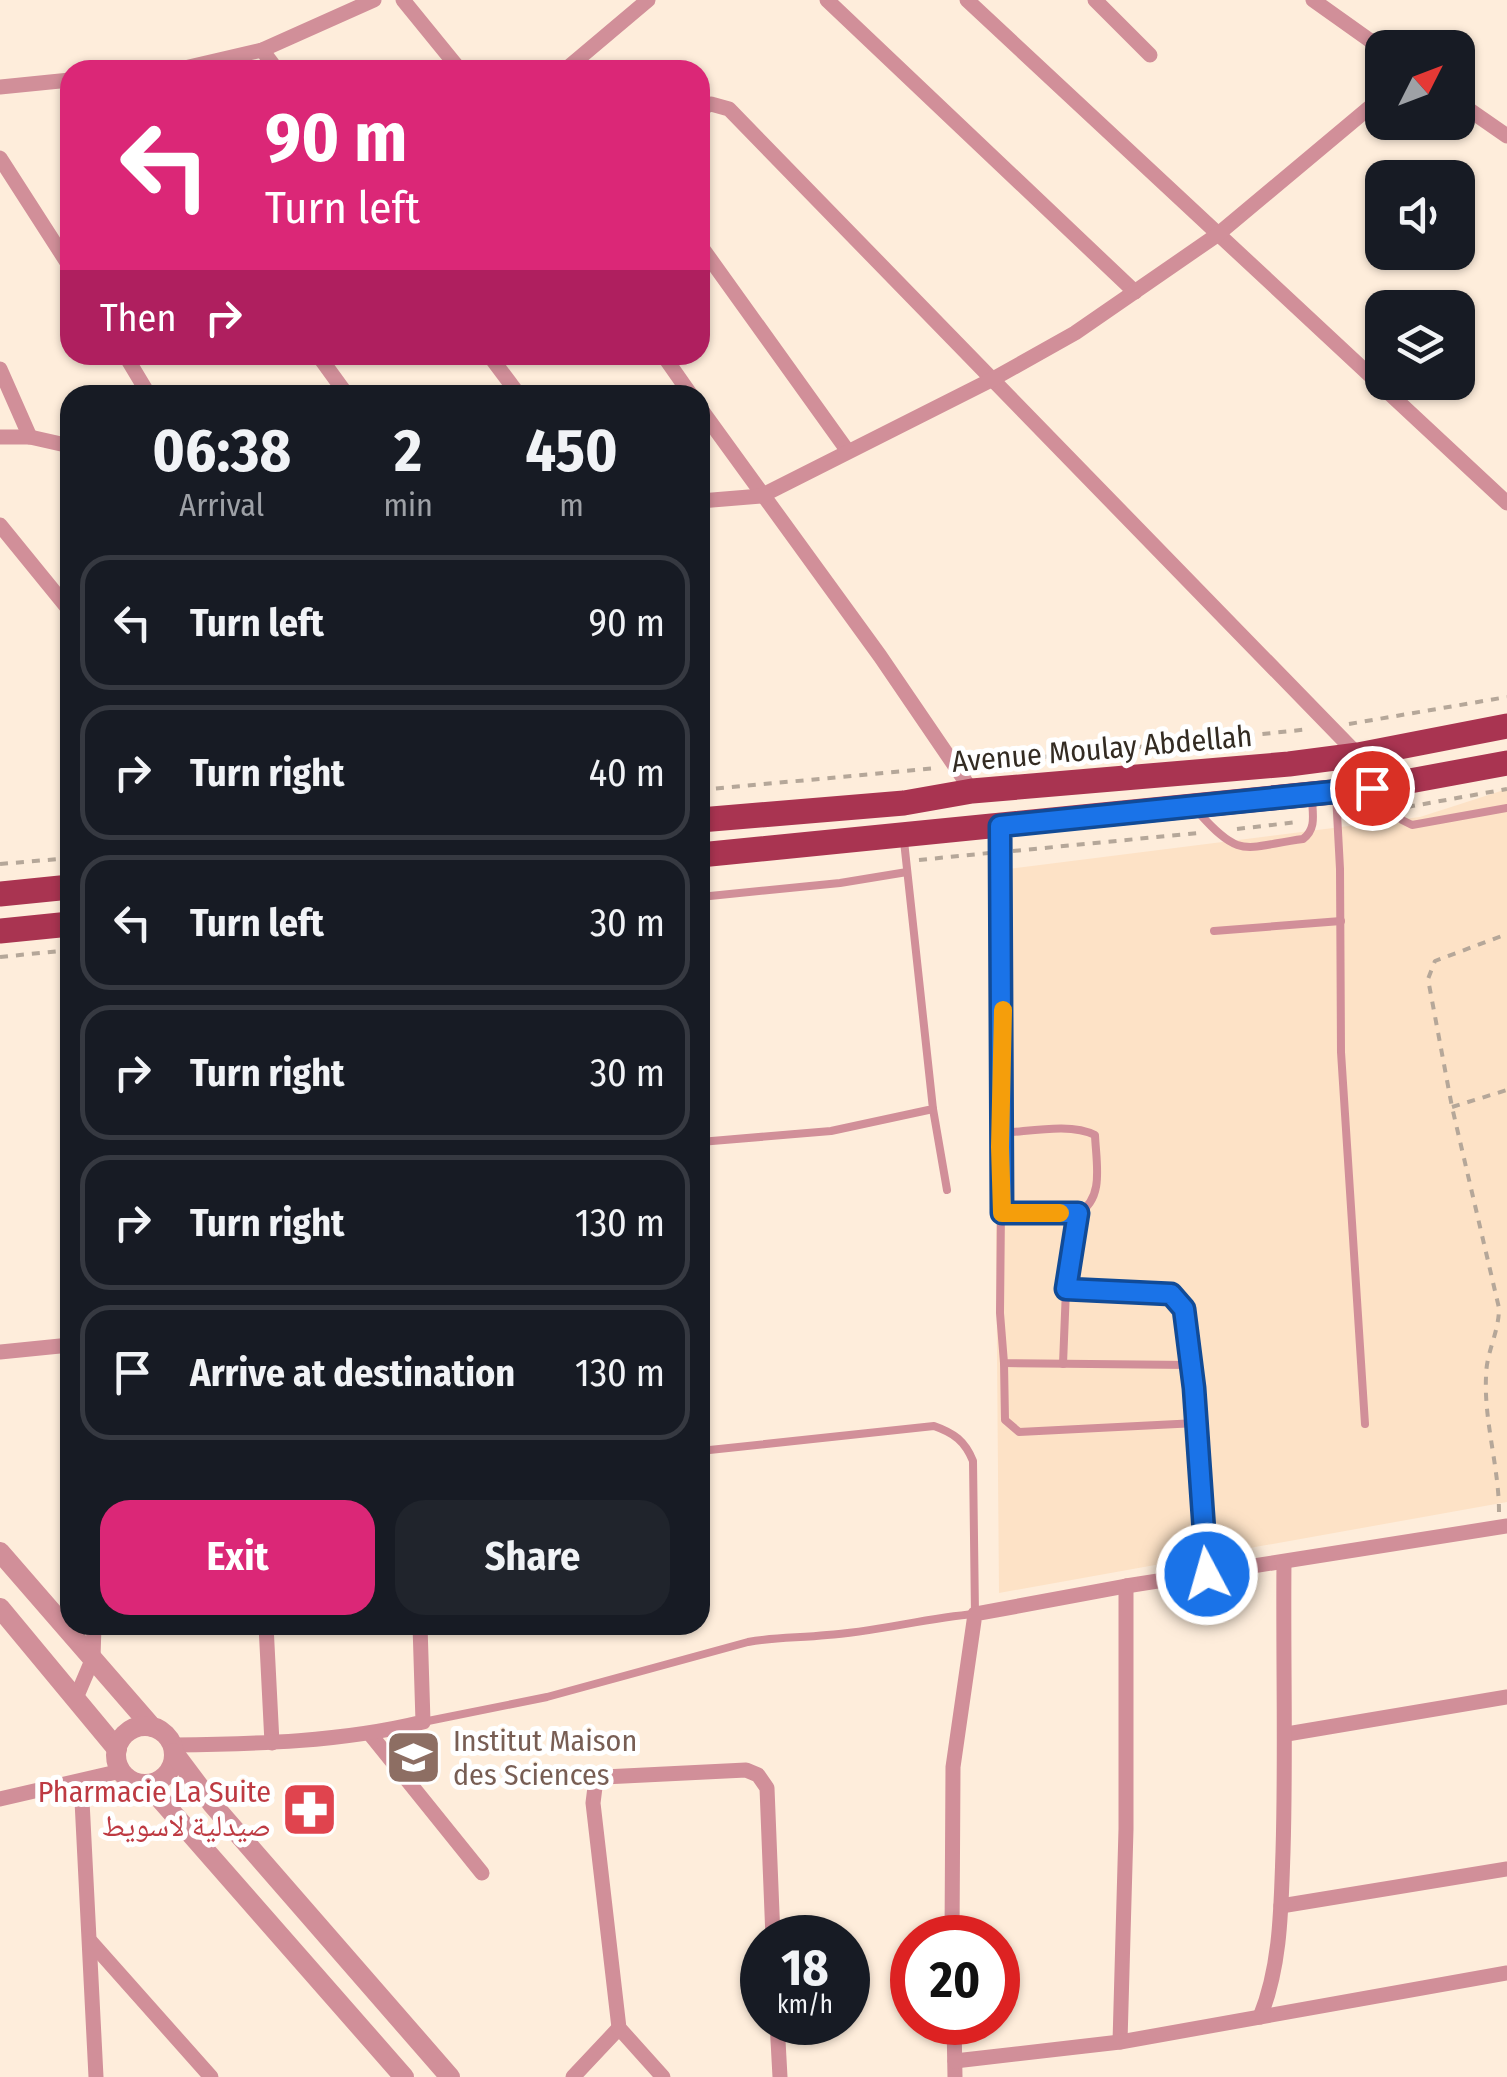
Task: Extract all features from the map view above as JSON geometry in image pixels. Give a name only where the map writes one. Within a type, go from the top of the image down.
[{"type":"main road","name":"Avenue Moulay Abdellah","points":[[710,819],[1358,756],[1507,726]]},
{"type":"main road","points":[[710,855],[905,848],[1000,839],[1193,806],[1328,801],[1372,788],[1507,763]]},
{"type":"main road","points":[[0,894],[60,888]]},
{"type":"main road","points":[[0,931],[60,925]]},
{"type":"street","points":[[219,60],[262,50],[374,0]]},
{"type":"street","points":[[402,0],[452,60]]},
{"type":"street","points":[[577,60],[648,0]]},
{"type":"street","points":[[827,0],[1135,292]]},
{"type":"street","points":[[968,0],[1507,504]]},
{"type":"street","points":[[1095,0],[1150,55]]},
{"type":"street","points":[[1312,0],[1365,38]]},
{"type":"street","points":[[262,50],[270,60]]},
{"type":"street","points":[[0,87],[60,81]]},
{"type":"street","points":[[710,104],[729,110],[1358,756]]},
{"type":"street","points":[[710,500],[761,496],[993,379],[1074,333],[1216,235],[1365,111]]},
{"type":"street","points":[[1475,114],[1507,136]]},
{"type":"street","points":[[0,158],[60,251]]},
{"type":"street","points":[[710,259],[848,450]]},
{"type":"street","points":[[0,369],[30,437]]},
{"type":"street","points":[[710,422],[880,656],[972,791]]},
{"type":"street","points":[[0,436],[60,444]]},
{"type":"street","points":[[0,526],[60,599]]},
{"type":"street","points":[[0,1352],[60,1346]]},
{"type":"street","points":[[952,1915],[953,1768],[975,1614],[1126,1586],[1503,1527]]},
{"type":"street","points":[[0,1552],[60,1620]]},
{"type":"street","points":[[1260,2017],[1272,1990],[1281,1906],[1287,1734],[1284,1562]]},
{"type":"street","points":[[1120,2042],[1126,1829],[1126,1586]]},
{"type":"street","points":[[0,1608],[117,1749],[121,1771],[132,1781],[147,1784],[404,2077]]},
{"type":"street","points":[[73,1635],[152,1726],[165,1733],[213,1805],[450,2077]]},
{"type":"street","points":[[76,1698],[93,1658],[94,1635]]},
{"type":"street","points":[[267,1635],[272,1744]]},
{"type":"street","points":[[174,1749],[370,1734],[423,1722],[420,1635]]},
{"type":"street","points":[[1287,1734],[1507,1697]]},
{"type":"street","points":[[117,1749],[130,1730],[152,1726]]},
{"type":"street","points":[[370,1734],[482,1873]]},
{"type":"street","points":[[147,1784],[167,1774],[174,1749]]},
{"type":"street","points":[[663,2077],[618,2028],[592,1803],[596,1786],[604,1777],[746,1770],[758,1775],[766,1788],[773,1915]]},
{"type":"street","points":[[0,1799],[121,1771]]},
{"type":"street","points":[[81,1781],[96,2077]]},
{"type":"street","points":[[1281,1906],[1507,1869]]},
{"type":"street","points":[[90,1941],[210,2077]]},
{"type":"street","points":[[955,2069],[1507,1973]]},
{"type":"street","points":[[574,2077],[618,2028]]},
{"type":"street","points":[[778,2045],[780,2077]]},
{"type":"lane","points":[[1372,788],[1412,825],[1507,808]]},
{"type":"lane","points":[[1193,806],[1216,831],[1239,847],[1303,839],[1328,801]]},
{"type":"lane","points":[[1328,801],[1341,921],[1341,1052],[1365,1424]]},
{"type":"lane","points":[[1000,839],[1000,1325],[1005,1420],[1019,1432],[1197,1422]]},
{"type":"lane","points":[[905,848],[933,1110],[946,1190]]},
{"type":"lane","points":[[710,896],[907,872]]},
{"type":"lane","points":[[1214,931],[1341,921]]},
{"type":"lane","points":[[710,1141],[831,1131],[933,1110]]},
{"type":"lane","points":[[1000,1133],[1086,1130],[1095,1135],[1096,1192],[1090,1207],[1078,1213],[1002,1213]]},
{"type":"lane","points":[[1063,1364],[1066,1289],[1078,1213]]},
{"type":"lane","points":[[1066,1289],[1171,1294],[1184,1309],[1197,1422],[1207,1574]]},
{"type":"lane","points":[[1004,1364],[1190,1365]]},
{"type":"lane","points":[[423,1722],[547,1697],[776,1636],[827,1636],[899,1622],[975,1614],[973,1461],[966,1444],[950,1432],[934,1426],[710,1450]]},
{"type":"path","points":[[710,789],[1330,727],[1507,697]]},
{"type":"path","points":[[1328,801],[1372,820],[1392,810],[1507,789]]},
{"type":"path","points":[[905,848],[1000,839],[1216,831],[1314,820]]},
{"type":"path","points":[[0,864],[60,859]]},
{"type":"path","points":[[1503,1527],[1485,1381],[1488,1356],[1499,1328],[1498,1308],[1452,1107],[1428,979],[1435,961],[1507,934]]},
{"type":"path","points":[[0,956],[60,951]]},
{"type":"path","points":[[1452,1107],[1507,1090]]},
{"type":"shaded area","points":[[1507,789],[1507,1502],[999,1593],[993,871],[1420,817]]},
{"type":"slow traffic","points":[[1003,1010],[1002,1213],[1060,1213]]},
{"type":"place","name":"Institut Maison des Sciences","points":[[414,1758]]},
{"type":"place","name":"Pharmacie La Suite صيدلية لاسويط","points":[[310,1809]]},
{"type":"route","points":[[1207,1574],[1194,1388],[1184,1309],[1171,1294],[1066,1289],[1078,1213],[1002,1213],[1000,826],[1372,788]]}]
